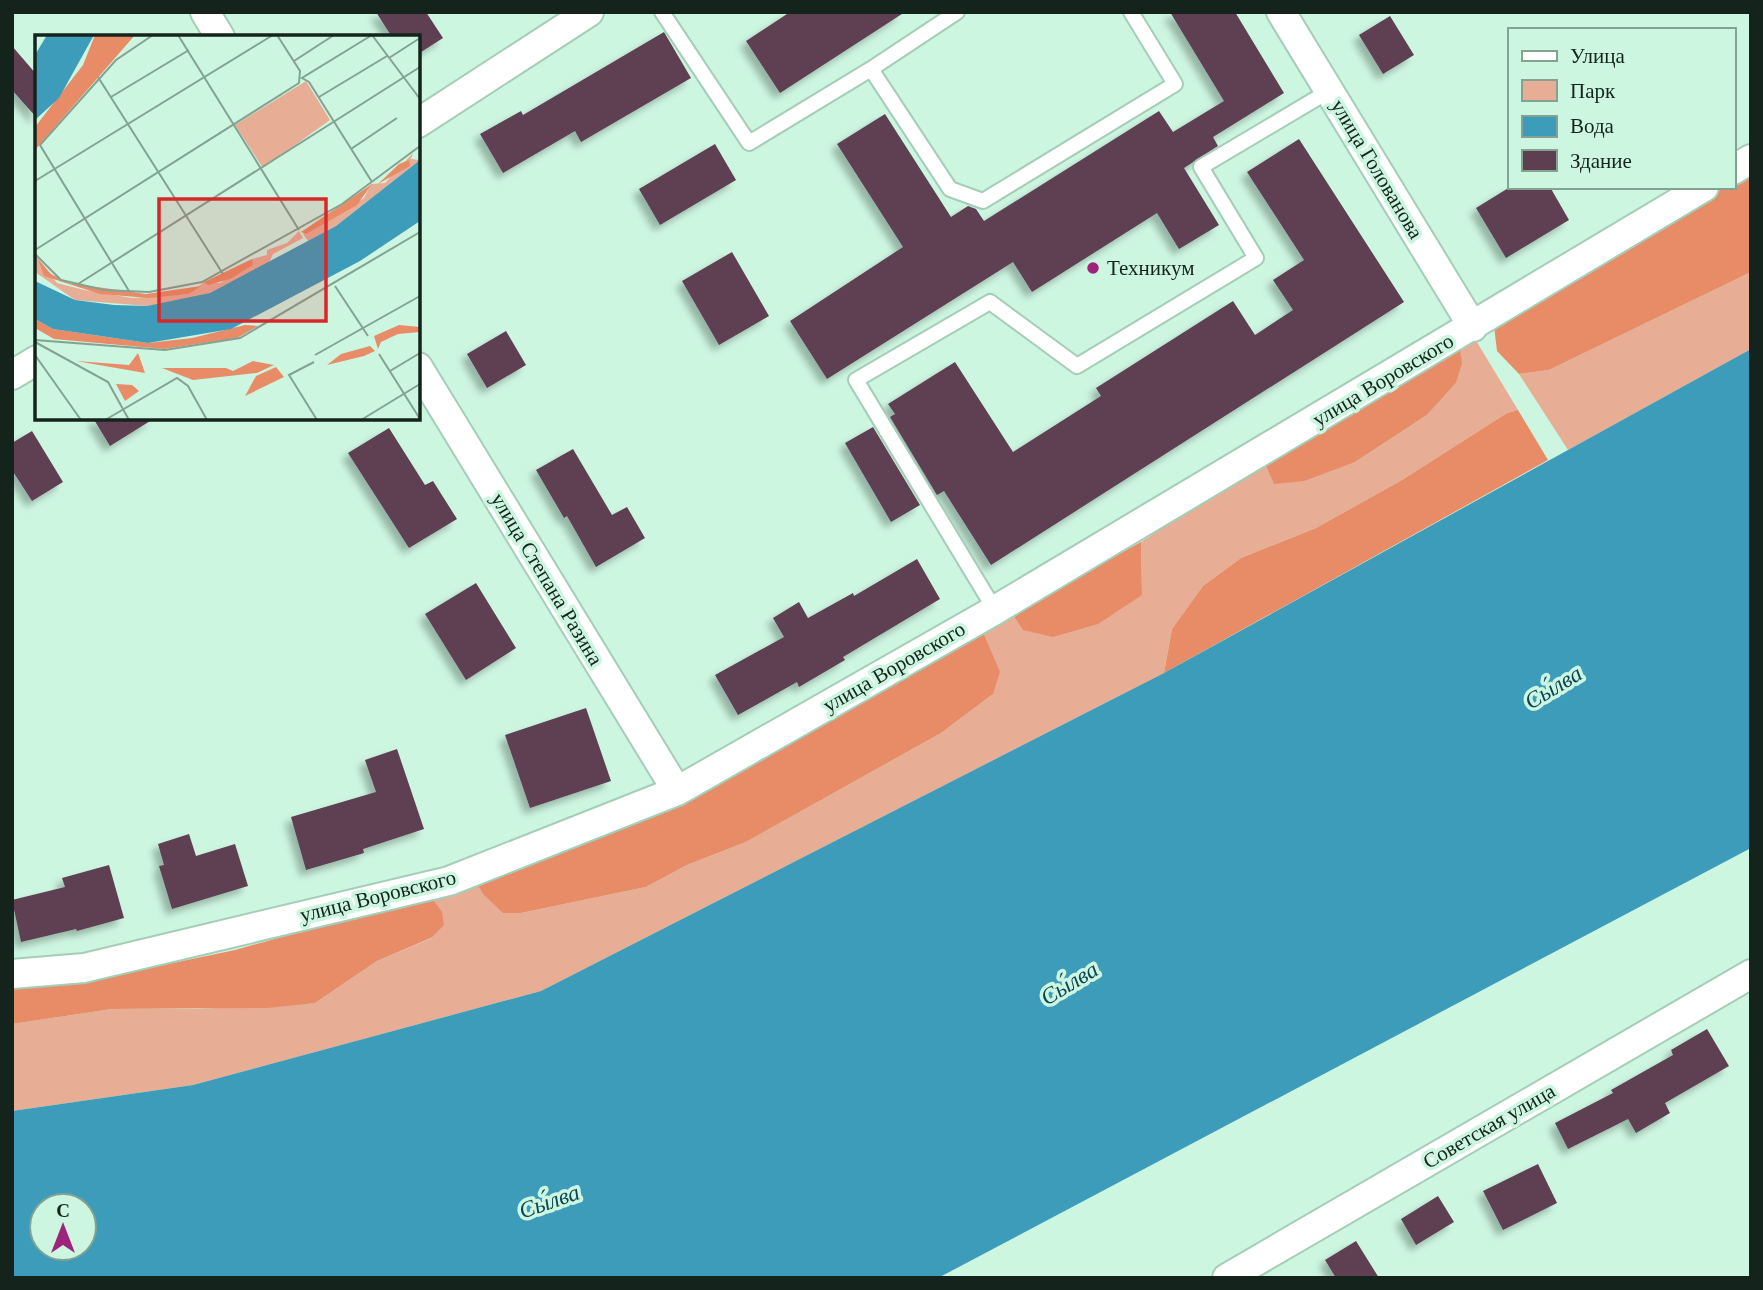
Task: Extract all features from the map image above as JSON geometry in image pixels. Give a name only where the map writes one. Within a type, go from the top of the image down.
[{"type":"street","points":[[205,12],[219,35]]},
{"type":"street","points":[[420,122],[589,12]]},
{"type":"street","name":"улица Голованова","points":[[1281,12],[1473,327]]},
{"type":"street","points":[[1735,169],[1751,159]]},
{"type":"street","name":"улица Воровского","points":[[12,974],[84,968],[449,881],[677,791],[995,610],[1701,189]]},
{"type":"street","points":[[12,375],[35,361]]},
{"type":"street","name":"улица Степана Разина","points":[[420,369],[677,791]]},
{"type":"street","name":"Советская улица","points":[[1227,1278],[1751,974]]},
{"type":"lane","points":[[662,12],[749,143],[871,69],[957,12]]},
{"type":"lane","points":[[871,69],[950,189],[983,201],[1175,84],[1131,12]]},
{"type":"lane","points":[[995,610],[856,380],[990,302],[1077,366],[1256,258],[1201,167],[1329,91]]},
{"type":"green space","points":[[1751,272],[1751,349],[1568,450],[1519,374],[1549,370]]},
{"type":"green space","points":[[1472,334],[1518,410],[1507,413],[1402,480],[1316,528],[1241,558],[1203,586],[1172,629],[1164,673],[541,991],[193,1085],[12,1111],[12,1024],[112,1009],[198,1009],[315,1003],[377,961],[432,938],[416,899],[476,881],[503,913],[521,913],[646,887],[687,865],[746,842],[941,733],[993,694],[982,630],[1012,613],[1142,595],[1141,542],[1264,461],[1355,462],[1427,415],[1456,383],[1459,342]]},
{"type":"shaded area","points":[[1751,169],[1751,272],[1549,370],[1519,374],[1497,351],[1494,326],[1717,189],[1735,189],[1735,178]]},
{"type":"shaded area","points":[[1459,342],[1462,363],[1456,383],[1427,415],[1355,462],[1304,481],[1274,484],[1264,461]]},
{"type":"shaded area","points":[[1518,410],[1548,460],[1164,673],[1172,629],[1203,586],[1241,558],[1316,528],[1402,480],[1507,413]]},
{"type":"shaded area","points":[[1141,542],[1142,595],[1098,624],[1053,637],[1023,630],[1012,613]]},
{"type":"shaded area","points":[[982,630],[1000,672],[993,694],[941,733],[746,842],[687,865],[646,887],[521,913],[503,913],[483,894],[476,881],[690,800]]},
{"type":"shaded area","points":[[416,899],[434,901],[442,912],[444,925],[431,938],[377,961],[315,1003],[267,1008],[112,1009],[12,1024],[12,986],[101,978],[235,950]]},
{"type":"water","name":"Сы́лва","points":[[1751,349],[1751,848],[938,1278],[12,1278],[12,1111],[193,1085],[541,991],[1164,673]]},
{"type":"building","points":[[376,12],[426,12],[443,38],[420,53],[420,35],[391,35]]},
{"type":"building","points":[[790,12],[905,12],[780,93],[746,41]]},
{"type":"building","points":[[1170,12],[1235,12],[1284,93],[1213,137],[1218,146],[1184,168],[1219,225],[1179,249],[1157,213],[1032,292],[1013,262],[827,379],[790,321],[903,247],[837,144],[885,114],[951,217],[968,206],[976,209],[984,221],[1159,111],[1173,132],[1224,101]]},
{"type":"building","points":[[1390,16],[1414,55],[1383,74],[1359,35]]},
{"type":"building","points":[[664,32],[691,78],[581,142],[575,131],[503,173],[480,134],[521,111],[523,115]]},
{"type":"building","points":[[12,46],[35,73],[35,116],[12,90]]},
{"type":"building","points":[[1299,139],[1404,302],[991,565],[944,491],[937,495],[890,417],[895,414],[888,404],[955,362],[1013,452],[1101,396],[1096,388],[1233,301],[1255,335],[1293,310],[1273,280],[1304,260],[1247,172]]},
{"type":"building","points":[[715,144],[736,180],[660,225],[639,189]]},
{"type":"building","points":[[1508,188],[1551,189],[1569,220],[1506,258],[1476,208]]},
{"type":"building","points":[[732,252],[769,316],[719,345],[682,281]]},
{"type":"building","points":[[506,331],[526,365],[487,388],[467,354]]},
{"type":"building","points":[[94,420],[152,420],[110,446]]},
{"type":"building","points":[[873,427],[920,505],[891,522],[845,443]]},
{"type":"building","points":[[389,428],[425,485],[433,481],[457,519],[409,548],[348,453]]},
{"type":"building","points":[[32,431],[63,482],[32,501],[12,470],[12,443]]},
{"type":"building","points":[[573,449],[612,515],[627,507],[645,538],[596,567],[567,516],[564,518],[536,470]]},
{"type":"building","points":[[917,559],[940,599],[843,657],[845,660],[799,687],[797,682],[738,715],[715,675],[784,637],[773,618],[799,602],[808,618],[853,593],[854,596]]},
{"type":"building","points":[[476,583],[516,648],[466,680],[425,614]]},
{"type":"building","points":[[586,708],[611,781],[530,808],[505,735]]},
{"type":"building","points":[[397,749],[424,829],[363,849],[364,853],[306,870],[291,817],[376,792],[365,760]]},
{"type":"building","points":[[189,834],[196,856],[235,844],[248,886],[172,909],[159,866],[164,865],[158,844]]},
{"type":"building","points":[[109,865],[124,918],[21,942],[12,900],[65,887],[62,878]]},
{"type":"building","points":[[1707,1029],[1729,1066],[1665,1103],[1670,1113],[1636,1133],[1628,1119],[1568,1149],[1555,1123],[1613,1093],[1611,1090],[1673,1055],[1671,1050]]},
{"type":"building","points":[[1538,1164],[1557,1203],[1503,1230],[1483,1191]]},
{"type":"building","points":[[1438,1196],[1454,1222],[1416,1245],[1401,1219]]},
{"type":"building","points":[[1356,1241],[1379,1278],[1336,1278],[1325,1260]]},
{"type":"place","name":"Техникум","points":[[1093,268]]}]
